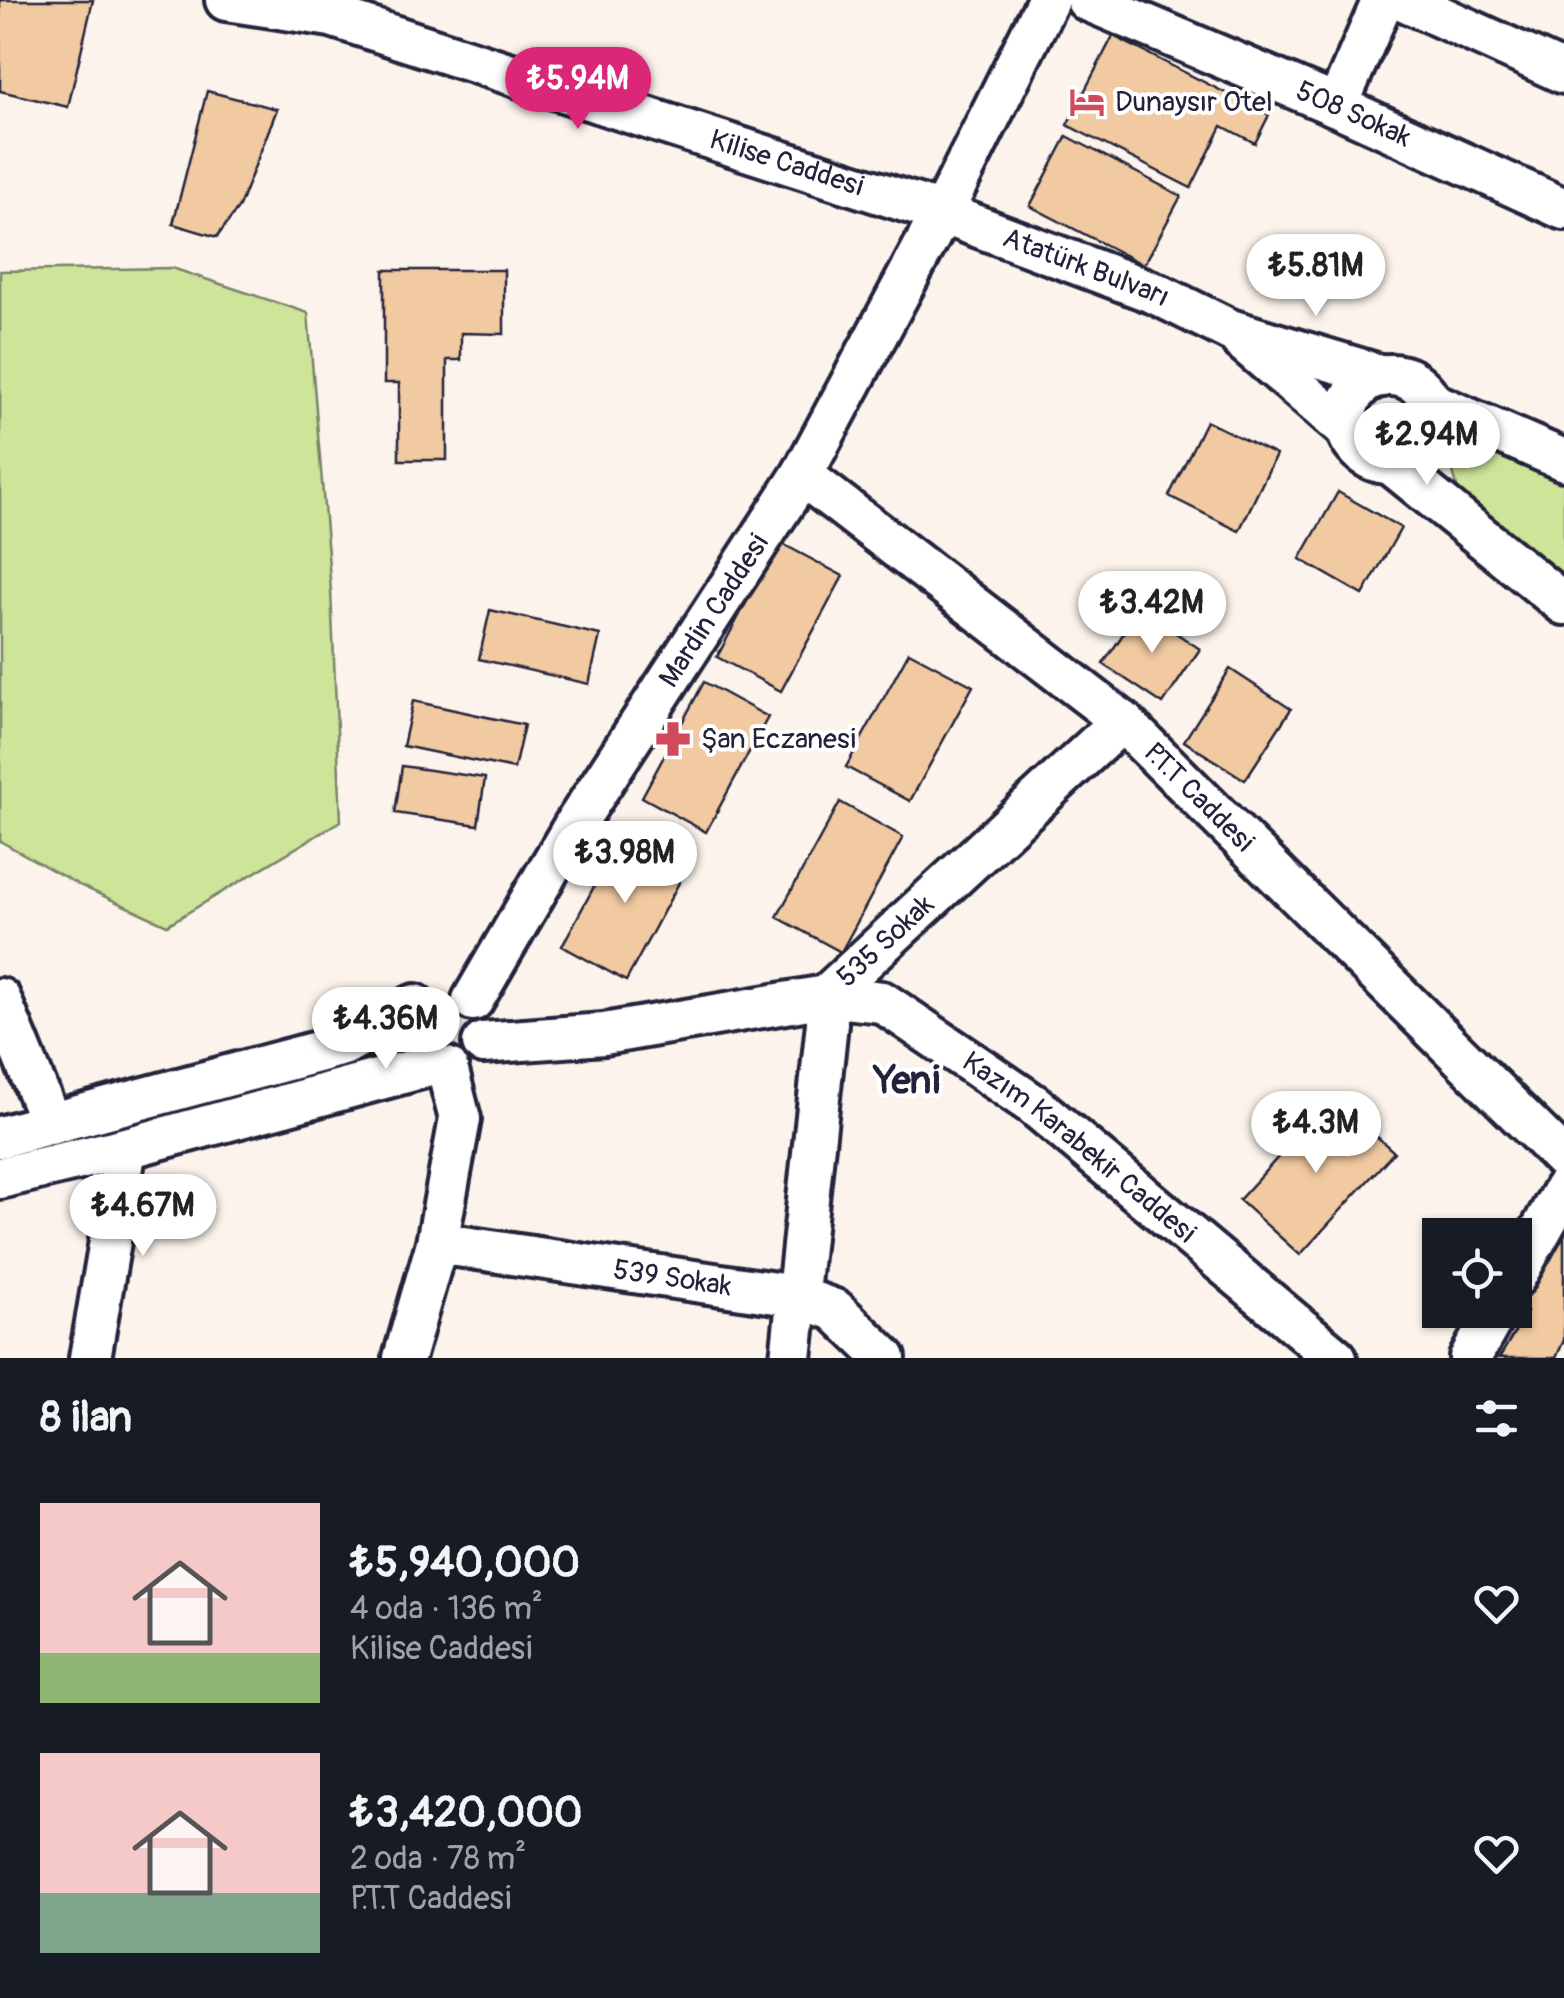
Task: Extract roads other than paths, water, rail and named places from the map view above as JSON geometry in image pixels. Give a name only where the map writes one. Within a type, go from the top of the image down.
[{"type":"street","name":"Kilise Caddesi","points":[[226,0],[331,16],[942,212]]},
{"type":"street","name":"508 Sokak","points":[[1088,0],[1337,106],[1564,209]]},
{"type":"street","points":[[1337,106],[1383,0]]},
{"type":"street","points":[[1404,0],[1564,74]]},
{"type":"street","name":"Mardin Caddesi","points":[[473,1000],[574,826],[802,475],[942,212],[1039,3]]},
{"type":"street","name":"Atatürk Bulvarı","points":[[942,212],[1156,293],[1230,330],[1410,381],[1430,402],[1564,460]]},
{"type":"street","name":"Atatürk Bulvarı","points":[[1230,330],[1347,430],[1363,454],[1390,464],[1564,604]]},
{"type":"street","points":[[1347,430],[1349,402],[1368,380],[1382,376]]},
{"type":"street","points":[[1390,464],[1417,454],[1426,443],[1434,415],[1430,402]]},
{"type":"street","name":"P.T.T Caddesi","points":[[802,475],[1122,721],[1564,1159]]},
{"type":"street","name":"535 Sokak","points":[[791,1358],[827,1023],[826,996],[1122,721]]},
{"type":"street","points":[[0,1137],[343,1046],[424,996],[449,989],[473,1000],[484,1020],[482,1043],[468,1060],[0,1178]]},
{"type":"street","name":"Kazım Karabekir Caddesi","points":[[482,1043],[604,1034],[826,996],[882,1002],[1034,1105],[1336,1358]]},
{"type":"street","points":[[0,999],[51,1124]]},
{"type":"street","points":[[404,1358],[437,1243],[460,1118],[440,1066],[414,1050],[408,1039],[407,1027],[415,1005]]},
{"type":"street","points":[[90,1358],[126,1148]]},
{"type":"street","points":[[1532,1246],[1564,1189]]},
{"type":"street","name":"539 Sokak","points":[[437,1243],[796,1296],[835,1310],[885,1358]]},
{"type":"street","points":[[1470,1358],[1487,1328]]},
{"type":"place","name":"Dunaysır Otel","points":[[1087,102]]},
{"type":"place","name":"Şan Eczanesi","points":[[673,739]]},
{"type":"district","name":"Yeni","points":[[907,1081]]}]
